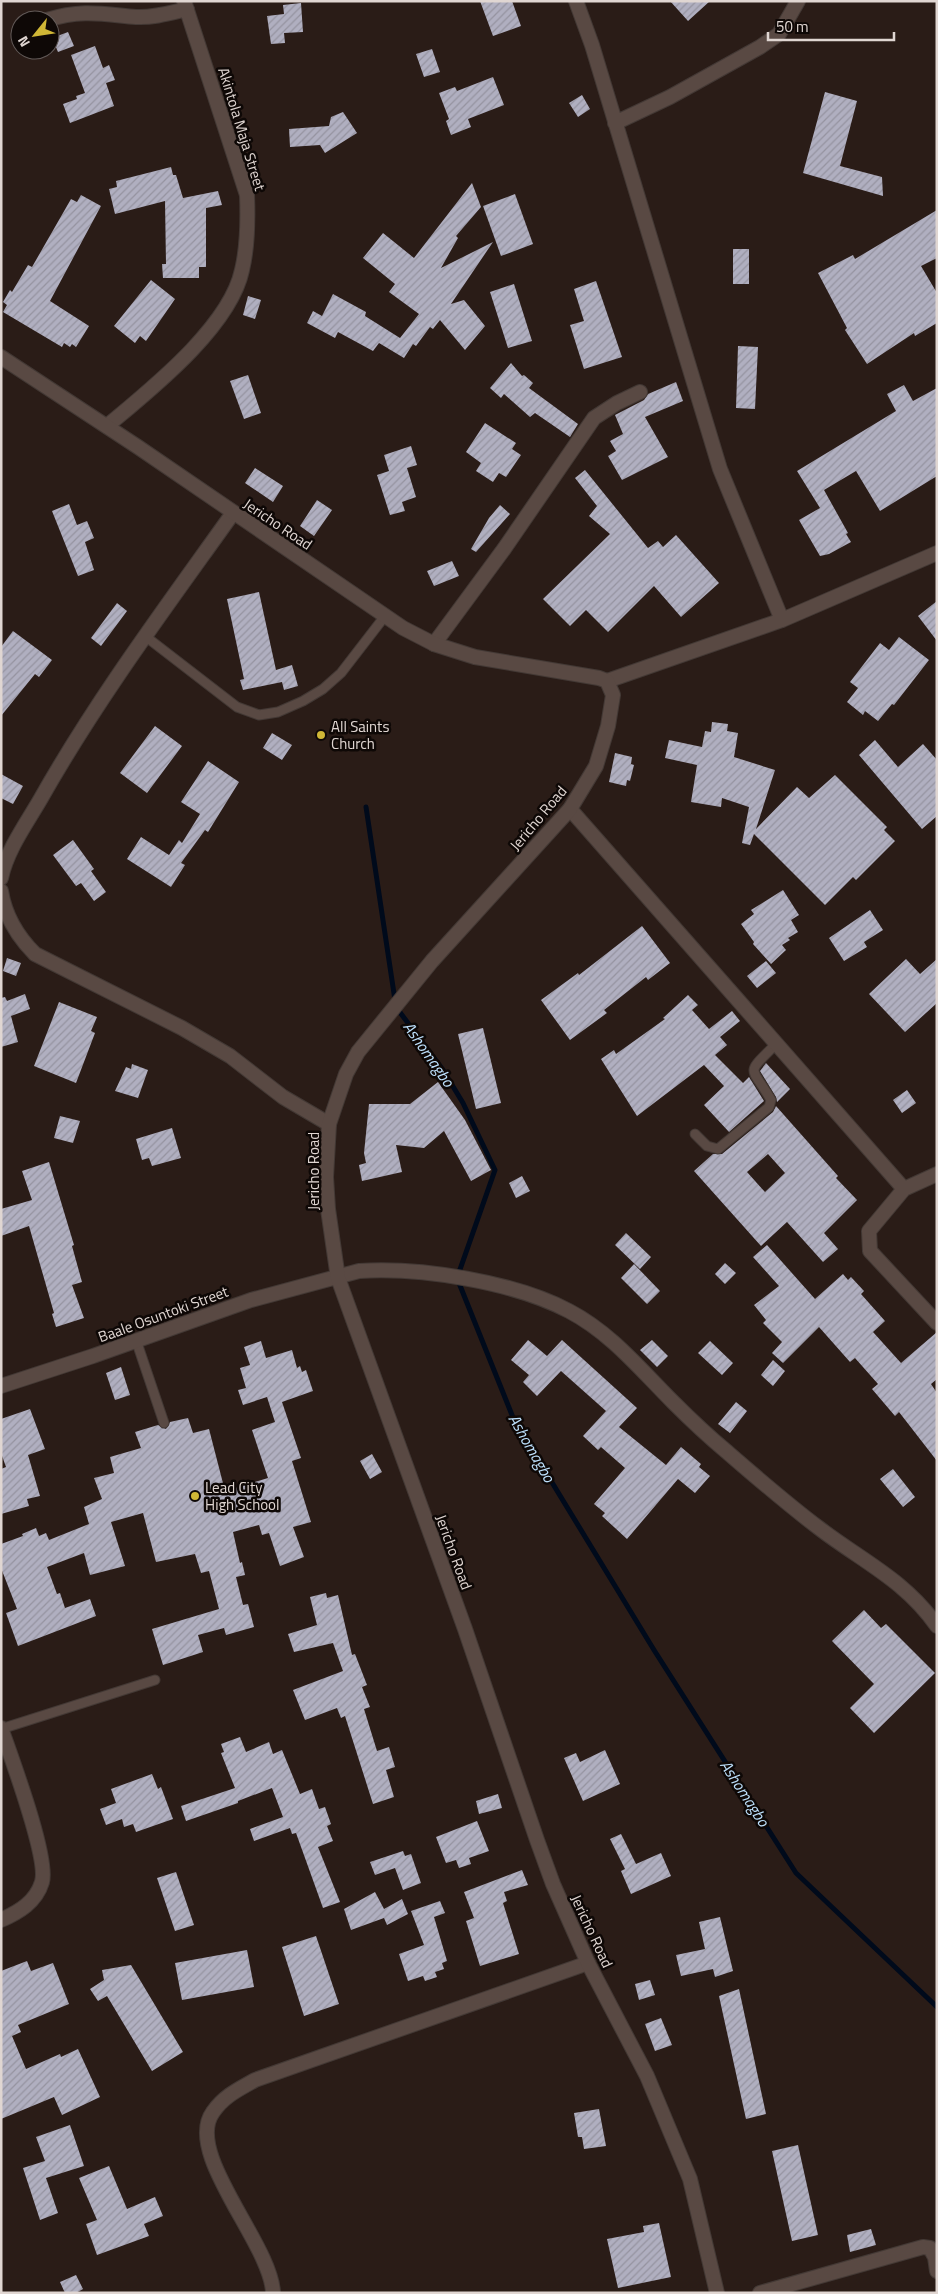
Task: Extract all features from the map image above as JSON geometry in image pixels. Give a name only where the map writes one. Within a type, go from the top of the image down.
[{"type":"street","points":[[576,1],[720,469],[782,620]]},
{"type":"street","points":[[615,123],[670,98],[760,47],[779,34],[798,1]]},
{"type":"street","points":[[60,17],[84,12],[137,17],[157,16],[185,5]]},
{"type":"street","name":"Akintola Maja Street","points":[[107,426],[170,374],[200,340],[232,297],[242,272],[248,227],[247,195],[185,5]]},
{"type":"street","name":"Jericho Road","points":[[1,357],[107,426],[403,628],[434,644],[475,657],[600,678],[607,681],[613,695],[613,705],[596,766],[570,809],[432,961],[358,1052],[340,1088],[330,1124],[326,1177],[327,1201],[338,1278],[458,1610],[547,1866],[588,1963],[646,2076],[690,2180],[717,2293]]},
{"type":"street","points":[[434,644],[504,549],[594,418],[617,403],[640,392]]},
{"type":"street","points":[[1,878],[17,840],[55,772],[98,702],[233,512]]},
{"type":"street","points":[[607,681],[782,620],[935,557]]},
{"type":"street","points":[[570,809],[904,1189]]},
{"type":"street","points":[[1,892],[10,920],[24,943],[35,954],[182,1028],[230,1056],[283,1098],[330,1124]]},
{"type":"street","points":[[937,1174],[904,1189],[869,1231],[870,1251],[937,1323]]},
{"type":"street","name":"Baale Osuntoki Street","points":[[1,1386],[251,1300],[360,1271],[376,1270],[421,1273],[498,1285],[534,1295],[596,1327],[621,1348],[697,1426],[839,1544],[894,1580],[915,1597],[937,1626]]},
{"type":"street","points":[[1,1728],[32,1823],[42,1862],[42,1880],[37,1895],[28,1904],[1,1920]]},
{"type":"street","points":[[273,2293],[273,2285],[262,2256],[211,2158],[207,2130],[211,2114],[225,2097],[255,2080],[588,1963]]},
{"type":"street","points":[[760,2293],[923,2247],[930,2248],[937,2271]]},
{"type":"lane","points":[[145,636],[238,707],[259,714],[278,712],[303,701],[323,689],[341,673],[385,616]]},
{"type":"lane","points":[[695,1134],[707,1146],[718,1149],[769,1107],[771,1100],[756,1079],[754,1069],[756,1064],[776,1044]]},
{"type":"lane","points":[[136,1340],[164,1423]]},
{"type":"lane","points":[[1,1728],[154,1680]]},
{"type":"building","points":[[480,1],[512,1],[521,26],[493,36]]},
{"type":"building","points":[[670,1],[710,1],[688,21]]},
{"type":"building","points":[[301,3],[303,32],[284,33],[285,43],[271,44],[267,16],[284,14],[283,5]]},
{"type":"building","points":[[68,32],[74,46],[60,51],[60,35]]},
{"type":"building","points":[[95,46],[103,68],[109,65],[115,80],[106,83],[114,106],[70,123],[63,104],[77,99],[76,96],[85,93],[71,55]]},
{"type":"building","points":[[432,49],[440,72],[424,77],[416,54]]},
{"type":"building","points":[[493,77],[504,105],[468,119],[471,127],[451,135],[446,121],[449,119],[439,93],[455,87],[457,91]]},
{"type":"building","points":[[825,92],[857,101],[840,166],[882,177],[883,196],[803,173]]},
{"type":"building","points":[[582,95],[590,109],[578,117],[569,103]]},
{"type":"building","points":[[343,112],[357,133],[325,153],[320,145],[290,147],[289,129],[329,126],[331,117]]},
{"type":"building","points":[[171,167],[173,175],[176,175],[183,198],[218,191],[222,205],[206,208],[206,267],[199,267],[199,278],[163,278],[162,264],[166,264],[165,201],[115,214],[109,189],[117,187],[116,181]]},
{"type":"building","points":[[472,183],[481,207],[456,236],[458,238],[441,268],[493,242],[451,304],[464,300],[485,326],[465,350],[440,320],[433,329],[430,327],[416,346],[413,344],[404,358],[379,343],[373,351],[338,332],[335,338],[307,323],[313,311],[322,316],[333,294],[366,312],[365,316],[400,338],[419,314],[389,292],[395,284],[363,258],[383,233],[414,258]]},
{"type":"building","points":[[515,194],[533,244],[501,256],[483,206]]},
{"type":"building","points":[[81,195],[101,206],[50,301],[89,326],[76,347],[72,344],[70,347],[64,343],[62,347],[3,312],[7,305],[3,302],[10,290],[12,292],[28,265],[32,267],[71,199],[77,202]]},
{"type":"building","points":[[937,210],[937,258],[921,266],[937,293],[937,323],[915,336],[914,333],[867,364],[845,330],[847,328],[818,273],[853,255],[855,259]]},
{"type":"building","points":[[733,249],[749,249],[749,284],[733,284]]},
{"type":"building","points":[[151,280],[175,299],[146,341],[140,336],[135,343],[114,326]]},
{"type":"building","points":[[596,281],[622,357],[584,369],[570,325],[584,321],[574,289]]},
{"type":"building","points":[[514,284],[532,341],[508,348],[490,292]]},
{"type":"building","points":[[248,296],[261,300],[255,319],[243,315]]},
{"type":"building","points":[[738,346],[758,347],[755,409],[736,408]]},
{"type":"building","points":[[511,363],[522,376],[524,375],[533,383],[529,388],[578,424],[570,437],[535,413],[530,417],[504,394],[501,398],[490,388]]},
{"type":"building","points":[[248,375],[261,413],[244,419],[230,381]]},
{"type":"building","points":[[676,382],[683,401],[645,417],[668,457],[622,480],[608,456],[616,451],[610,441],[623,434],[615,415],[644,400],[648,394]]},
{"type":"building","points":[[904,385],[913,401],[937,388],[937,476],[880,511],[856,471],[824,490],[851,542],[829,554],[820,556],[799,520],[820,508],[797,471],[896,411],[887,394]]},
{"type":"building","points":[[485,423],[516,443],[512,449],[521,455],[506,477],[499,473],[493,482],[476,471],[481,463],[466,452]]},
{"type":"building","points":[[411,446],[417,465],[407,468],[416,497],[402,502],[405,511],[390,515],[377,475],[389,471],[384,455]]},
{"type":"building","points":[[255,468],[283,486],[273,502],[245,483]]},
{"type":"building","points":[[585,470],[648,548],[658,541],[663,547],[676,535],[719,583],[681,617],[654,586],[608,632],[586,610],[570,626],[543,599],[610,534],[589,516],[597,506],[575,478]]},
{"type":"building","points":[[317,500],[332,510],[314,536],[300,526]]},
{"type":"building","points":[[69,504],[77,525],[87,521],[94,538],[85,542],[94,570],[78,576],[52,511]]},
{"type":"building","points":[[500,505],[510,514],[476,552],[471,549],[489,518]]},
{"type":"building","points":[[452,561],[459,576],[434,586],[427,571]]},
{"type":"building","points":[[259,592],[276,670],[292,665],[298,686],[284,690],[282,682],[243,690],[240,680],[244,679],[227,599]]},
{"type":"building","points":[[937,601],[937,641],[918,616]]},
{"type":"building","points":[[117,603],[127,611],[101,646],[91,638]]},
{"type":"building","points":[[13,631],[52,660],[39,677],[35,674],[1,716],[1,647]]},
{"type":"building","points":[[899,637],[929,660],[894,705],[892,704],[878,721],[865,711],[863,715],[847,702],[858,688],[850,682],[880,643],[889,650]]},
{"type":"building","points":[[712,722],[728,724],[727,731],[738,733],[734,757],[775,770],[756,829],[797,787],[809,798],[835,775],[887,827],[884,830],[895,841],[856,880],[853,877],[825,905],[754,834],[750,845],[742,843],[749,807],[722,798],[721,807],[691,802],[697,765],[665,758],[669,740],[702,747],[705,731],[711,732]]},
{"type":"building","points":[[155,726],[182,746],[147,793],[120,773]]},
{"type":"building","points":[[272,733],[292,745],[282,760],[263,748]]},
{"type":"building","points":[[875,740],[898,767],[923,744],[937,760],[937,816],[922,829],[859,755]]},
{"type":"building","points":[[615,753],[632,757],[631,764],[634,765],[630,781],[627,780],[626,786],[609,782]]},
{"type":"building","points":[[208,761],[239,782],[208,832],[205,830],[181,863],[185,865],[171,887],[127,859],[141,837],[169,855],[179,840],[182,843],[200,814],[181,802]]},
{"type":"building","points":[[1,774],[23,786],[13,804],[1,798]]},
{"type":"building","points":[[73,840],[94,869],[91,871],[106,892],[94,901],[81,883],[76,886],[53,855]]},
{"type":"building","points":[[783,890],[799,915],[791,920],[798,932],[788,938],[790,940],[782,945],[786,950],[771,964],[753,944],[754,942],[741,924],[754,914],[751,910]]},
{"type":"building","points":[[870,910],[883,930],[864,942],[867,947],[844,961],[829,938]]},
{"type":"building","points":[[642,926],[670,963],[648,980],[646,977],[604,1010],[607,1013],[570,1040],[541,1000],[578,973],[579,975]]},
{"type":"building","points":[[7,958],[21,963],[16,976],[3,971]]},
{"type":"building","points":[[906,959],[920,974],[937,959],[937,1003],[905,1032],[869,994]]},
{"type":"building","points":[[766,961],[776,973],[757,988],[747,976]]},
{"type":"building","points":[[25,994],[30,1009],[11,1016],[18,1042],[1,1047],[1,998],[5,997],[7,1001]]},
{"type":"building","points":[[688,995],[698,1005],[692,1010],[709,1029],[732,1011],[740,1021],[720,1037],[727,1045],[715,1055],[743,1083],[749,1077],[764,1101],[729,1132],[704,1105],[724,1086],[704,1065],[637,1116],[601,1059],[614,1050],[616,1054],[665,1019],[663,1018]]},
{"type":"building","points":[[59,1002],[97,1017],[91,1031],[95,1033],[76,1083],[34,1066]]},
{"type":"building","points":[[483,1028],[501,1103],[476,1109],[458,1034]]},
{"type":"building","points":[[766,1063],[790,1089],[777,1102],[776,1097],[760,1071]]},
{"type":"building","points":[[132,1064],[148,1070],[138,1098],[115,1091],[126,1067],[131,1069]]},
{"type":"building","points":[[438,1082],[465,1120],[491,1170],[471,1181],[444,1131],[424,1148],[396,1145],[402,1172],[362,1181],[359,1165],[366,1163],[364,1153],[369,1104],[410,1104]]},
{"type":"building","points":[[907,1090],[916,1103],[902,1113],[893,1100]]},
{"type":"building","points":[[776,1106],[838,1176],[836,1178],[857,1200],[824,1233],[838,1249],[823,1262],[787,1222],[761,1246],[694,1171],[713,1154],[722,1154],[773,1112]],"holes":[[[768,1154],[785,1173],[765,1192],[747,1172]]]},
{"type":"building","points":[[60,1116],[80,1121],[73,1143],[54,1138]]},
{"type":"building","points":[[172,1128],[181,1158],[152,1166],[149,1158],[142,1160],[136,1139]]},
{"type":"building","points":[[49,1162],[74,1245],[72,1246],[82,1282],[72,1285],[84,1318],[56,1327],[52,1314],[54,1313],[29,1226],[1,1236],[1,1209],[32,1200],[22,1171]]},
{"type":"building","points":[[522,1176],[530,1191],[516,1198],[509,1183]]},
{"type":"building","points":[[626,1233],[651,1257],[640,1269],[615,1245]]},
{"type":"building","points":[[767,1245],[815,1299],[843,1274],[848,1280],[851,1277],[864,1291],[861,1294],[885,1321],[873,1332],[901,1363],[937,1332],[937,1379],[931,1384],[937,1393],[937,1461],[899,1412],[895,1416],[872,1389],[878,1384],[855,1358],[850,1362],[819,1327],[783,1363],[772,1353],[782,1342],[763,1323],[766,1320],[754,1305],[779,1286],[753,1257]]},
{"type":"building","points":[[725,1263],[736,1273],[725,1284],[715,1274]]},
{"type":"building","points":[[634,1264],[660,1291],[647,1304],[621,1278]]},
{"type":"building","points":[[528,1340],[547,1356],[562,1340],[637,1408],[619,1427],[666,1465],[681,1447],[701,1464],[699,1467],[710,1476],[695,1493],[678,1479],[627,1539],[602,1516],[605,1513],[594,1504],[625,1468],[601,1447],[598,1450],[583,1436],[606,1411],[561,1371],[537,1396],[523,1382],[529,1375],[511,1360]]},
{"type":"building","points":[[652,1340],[668,1356],[657,1367],[640,1350]]},
{"type":"building","points":[[261,1341],[266,1358],[292,1350],[297,1368],[300,1366],[302,1372],[306,1370],[313,1391],[282,1402],[301,1458],[292,1461],[311,1522],[293,1527],[304,1557],[280,1566],[269,1533],[262,1535],[259,1525],[233,1532],[240,1563],[242,1562],[245,1575],[236,1577],[243,1605],[248,1604],[254,1627],[226,1635],[224,1628],[198,1635],[203,1652],[163,1665],[152,1629],[219,1609],[209,1571],[201,1573],[195,1554],[156,1562],[143,1513],[111,1522],[125,1566],[90,1575],[84,1553],[47,1567],[57,1594],[60,1593],[65,1608],[90,1599],[96,1616],[18,1646],[6,1613],[17,1609],[1,1568],[1,1544],[23,1536],[22,1534],[36,1528],[39,1536],[46,1533],[49,1540],[89,1524],[84,1507],[102,1499],[94,1478],[114,1473],[110,1457],[141,1448],[135,1432],[158,1425],[166,1429],[170,1422],[188,1418],[193,1433],[209,1429],[225,1491],[268,1478],[252,1430],[275,1422],[267,1397],[243,1405],[238,1390],[246,1388],[240,1368],[250,1365],[244,1347]]},
{"type":"building","points":[[710,1341],[733,1363],[722,1375],[698,1353]]},
{"type":"building","points":[[773,1360],[785,1371],[773,1386],[761,1375]]},
{"type":"building","points":[[121,1367],[130,1395],[115,1400],[106,1373]]},
{"type":"building","points":[[736,1402],[747,1411],[730,1433],[718,1424]]},
{"type":"building","points":[[30,1409],[45,1449],[28,1455],[40,1496],[27,1499],[29,1506],[1,1514],[1,1469],[6,1467],[1,1453],[1,1419]]},
{"type":"building","points":[[372,1454],[382,1472],[370,1479],[360,1461]]},
{"type":"building","points":[[893,1469],[915,1497],[903,1507],[880,1479]]},
{"type":"building","points":[[326,1593],[327,1598],[338,1595],[352,1655],[355,1654],[367,1685],[362,1687],[370,1707],[364,1709],[377,1751],[389,1747],[395,1767],[386,1770],[394,1797],[373,1804],[345,1716],[341,1718],[337,1708],[305,1720],[293,1690],[343,1671],[333,1643],[294,1652],[288,1634],[317,1625],[310,1597]]},
{"type":"building","points":[[864,1610],[881,1628],[886,1624],[935,1673],[874,1733],[850,1708],[874,1684],[832,1641]]},
{"type":"building","points":[[240,1737],[246,1752],[269,1742],[273,1754],[282,1750],[300,1794],[312,1789],[319,1809],[325,1807],[331,1824],[327,1826],[333,1841],[318,1847],[340,1902],[323,1908],[296,1833],[292,1834],[290,1828],[254,1841],[250,1829],[283,1817],[272,1788],[238,1801],[238,1803],[186,1821],[181,1806],[235,1788],[221,1753],[224,1752],[221,1744]]},
{"type":"building","points":[[605,1750],[620,1784],[583,1801],[564,1758],[576,1753],[580,1762]]},
{"type":"building","points":[[152,1774],[158,1789],[161,1787],[173,1819],[136,1832],[133,1824],[124,1827],[122,1819],[106,1825],[100,1809],[116,1803],[111,1789]]},
{"type":"building","points":[[498,1794],[502,1808],[479,1814],[476,1801]]},
{"type":"building","points":[[477,1821],[489,1851],[469,1858],[471,1864],[459,1868],[456,1860],[446,1863],[436,1837]]},
{"type":"building","points":[[621,1834],[636,1864],[661,1853],[671,1876],[631,1894],[621,1871],[625,1869],[610,1839]]},
{"type":"building","points":[[403,1851],[405,1856],[411,1854],[421,1883],[403,1890],[395,1868],[375,1875],[370,1862]]},
{"type":"building","points":[[522,1870],[528,1885],[504,1892],[507,1901],[503,1903],[519,1954],[480,1966],[466,1921],[474,1918],[464,1892]]},
{"type":"building","points":[[176,1872],[194,1925],[175,1931],[157,1878]]},
{"type":"building","points":[[375,1892],[384,1909],[402,1899],[408,1914],[387,1925],[384,1918],[351,1930],[344,1909]]},
{"type":"building","points":[[440,1901],[445,1913],[434,1917],[447,1961],[442,1963],[444,1969],[435,1972],[437,1977],[425,1981],[423,1976],[408,1981],[399,1954],[424,1945],[411,1911]]},
{"type":"building","points":[[720,1917],[733,1971],[715,1977],[713,1969],[681,1976],[676,1955],[705,1949],[699,1922]]},
{"type":"building","points":[[316,1936],[339,2004],[304,2016],[282,1947]]},
{"type":"building","points":[[247,1950],[254,1987],[182,2000],[175,1963]]},
{"type":"building","points":[[27,1961],[31,1971],[53,1963],[69,2004],[18,2025],[21,2032],[12,2036],[26,2069],[60,2054],[61,2057],[78,2049],[100,2097],[62,2115],[54,2097],[1,2119],[1,1971]]},
{"type":"building","points":[[131,1965],[183,2052],[152,2071],[107,1996],[98,2001],[90,1989],[104,1980],[102,1970]]},
{"type":"building","points":[[650,1980],[655,1995],[639,2000],[635,1984]]},
{"type":"building","points":[[739,1989],[766,2114],[746,2119],[719,1996]]},
{"type":"building","points":[[661,2018],[672,2045],[655,2051],[645,2024]]},
{"type":"building","points":[[599,2109],[606,2146],[584,2149],[582,2137],[578,2137],[574,2113]]},
{"type":"building","points":[[70,2125],[84,2166],[46,2178],[58,2213],[40,2220],[23,2168],[45,2161],[36,2137]]},
{"type":"building","points":[[798,2145],[818,2235],[792,2241],[772,2151]]},
{"type":"building","points":[[109,2166],[127,2209],[155,2197],[163,2216],[144,2224],[149,2236],[97,2255],[86,2224],[97,2220],[79,2178]]},
{"type":"building","points":[[659,2223],[671,2277],[618,2288],[607,2239],[644,2232],[643,2226]]},
{"type":"building","points":[[871,2229],[876,2245],[850,2252],[847,2235]]},
{"type":"building","points":[[76,2275],[83,2289],[76,2293],[65,2293],[60,2282]]},
{"type":"waterway","name":"Ashomagbo","points":[[366,807],[396,1007],[443,1070],[463,1103],[495,1170],[457,1278],[514,1420],[654,1650],[796,1873],[937,2007]]},
{"type":"place","name":"All Saints Church","points":[[321,735]]},
{"type":"place","name":"Lead City High School","points":[[195,1496]]}]
